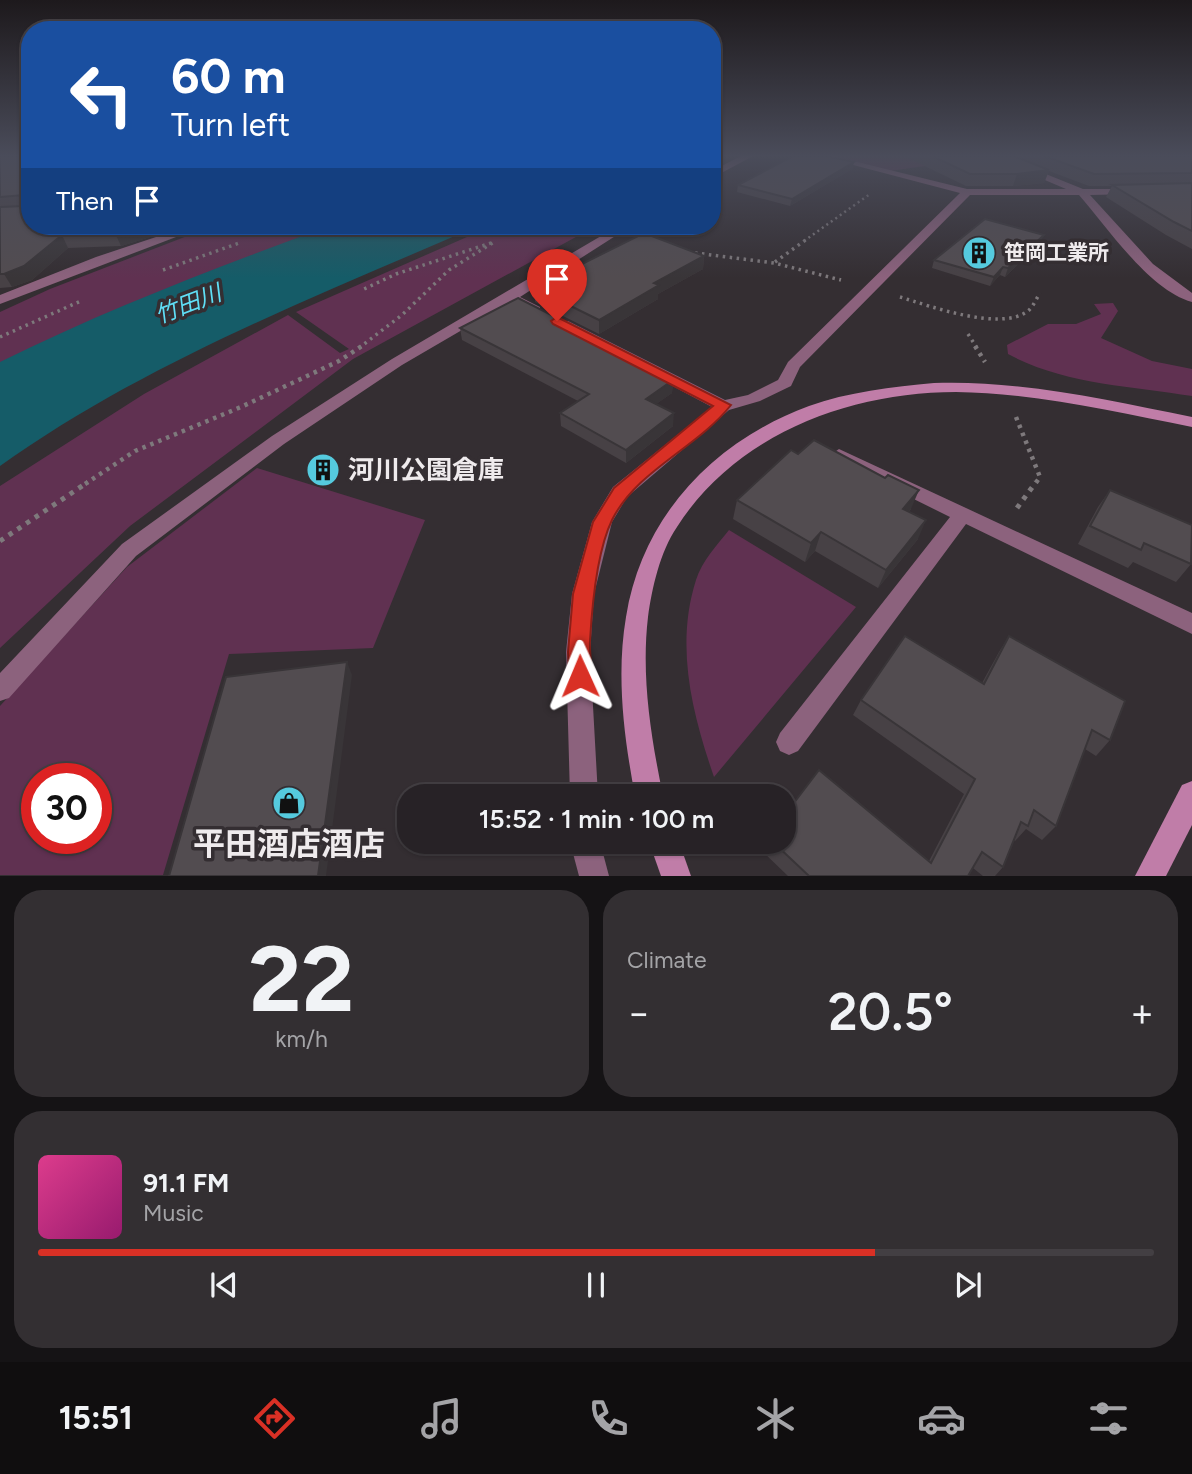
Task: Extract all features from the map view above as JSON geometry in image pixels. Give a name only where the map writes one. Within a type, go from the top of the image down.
[{"type":"main road","points":[[647,784],[632,660],[637,614],[656,547],[669,523],[690,496],[722,465],[760,438],[805,414],[834,404],[924,389],[970,387],[1192,422]]},
{"type":"main road","points":[[1150,876],[1192,795]]},
{"type":"main road","points":[[668,854],[676,876]]},
{"type":"street","points":[[584,784],[579,640],[583,594],[602,522],[620,492],[723,405],[754,398],[785,383],[793,365],[962,197]]},
{"type":"street","points":[[1086,197],[1153,270],[1192,298]]},
{"type":"street","points":[[0,300],[100,260],[173,235]]},
{"type":"street","points":[[0,690],[129,550],[278,440],[397,362],[610,235]]},
{"type":"street","points":[[510,297],[723,405]]},
{"type":"street","points":[[835,453],[1192,624]]},
{"type":"street","points":[[789,742],[963,513]]},
{"type":"street","points":[[588,854],[593,876]]},
{"type":"path","points":[[774,262],[865,197]]},
{"type":"path","points":[[155,273],[242,242]]},
{"type":"path","points":[[0,541],[135,451],[241,407],[339,361],[367,343],[449,270],[494,242],[396,274],[362,290]]},
{"type":"path","points":[[0,337],[93,296]]},
{"type":"path","points":[[968,334],[986,362]]},
{"type":"path","points":[[1000,531],[1040,477],[1014,412]]},
{"type":"shaded area","points":[[190,235],[306,235],[117,314],[0,371],[0,312],[50,289]]},
{"type":"shaded area","points":[[471,235],[580,235],[353,359],[130,526],[0,648],[0,486],[144,394],[288,315],[340,353],[349,349],[296,312]]},
{"type":"shaded area","points":[[1113,303],[1118,311],[1101,338],[1152,361],[1192,369],[1192,396],[1074,378],[1029,364],[1008,354],[1007,345],[1048,324],[1076,324],[1101,314],[1094,304]]},
{"type":"shaded area","points":[[257,468],[425,520],[373,648],[229,654],[163,875],[0,875],[0,706],[127,567]]},
{"type":"shaded area","points":[[729,530],[856,607],[714,777],[693,704],[687,630],[696,580],[702,566]]},
{"type":"water","name":"竹田川","points":[[305,235],[457,235],[172,363],[56,429],[0,466],[0,362],[122,306]]},
{"type":"building","points":[[1132,197],[1192,197],[1192,231]]},
{"type":"building","points":[[21,206],[21,235],[62,235],[24,266],[0,274],[0,207]]},
{"type":"building","points":[[985,219],[1044,235],[1008,268],[1003,267],[994,277],[934,260]]},
{"type":"building","points":[[640,235],[649,235],[704,256],[654,283],[659,285],[599,320],[534,288]]},
{"type":"building","points":[[518,298],[673,380],[646,399],[674,413],[626,450],[560,413],[589,394],[460,328]]},
{"type":"building","points":[[814,440],[885,478],[888,475],[919,490],[903,509],[926,520],[886,570],[821,532],[811,543],[737,500],[791,450],[798,454]]},
{"type":"building","points":[[1110,490],[1192,525],[1191,564],[1144,543],[1141,550],[1090,526]]},
{"type":"building","points":[[905,636],[984,684],[1009,636],[1125,701],[1110,740],[1092,730],[1056,826],[1034,810],[1028,826],[1021,822],[1003,867],[982,852],[968,876],[809,876],[786,854],[796,854],[796,800],[819,770],[931,863],[975,779],[861,700]]},
{"type":"building","points":[[347,662],[318,876],[169,876],[226,677]]},
{"type":"place","name":"笹岡工業所","points":[[979,253]]},
{"type":"place","name":"河川公園倉庫","points":[[323,470]]},
{"type":"place","name":"平田酒店酒店","points":[[289,803]]},
{"type":"route","points":[[557,321],[723,405],[620,492],[602,522],[583,594],[580,676]]}]
